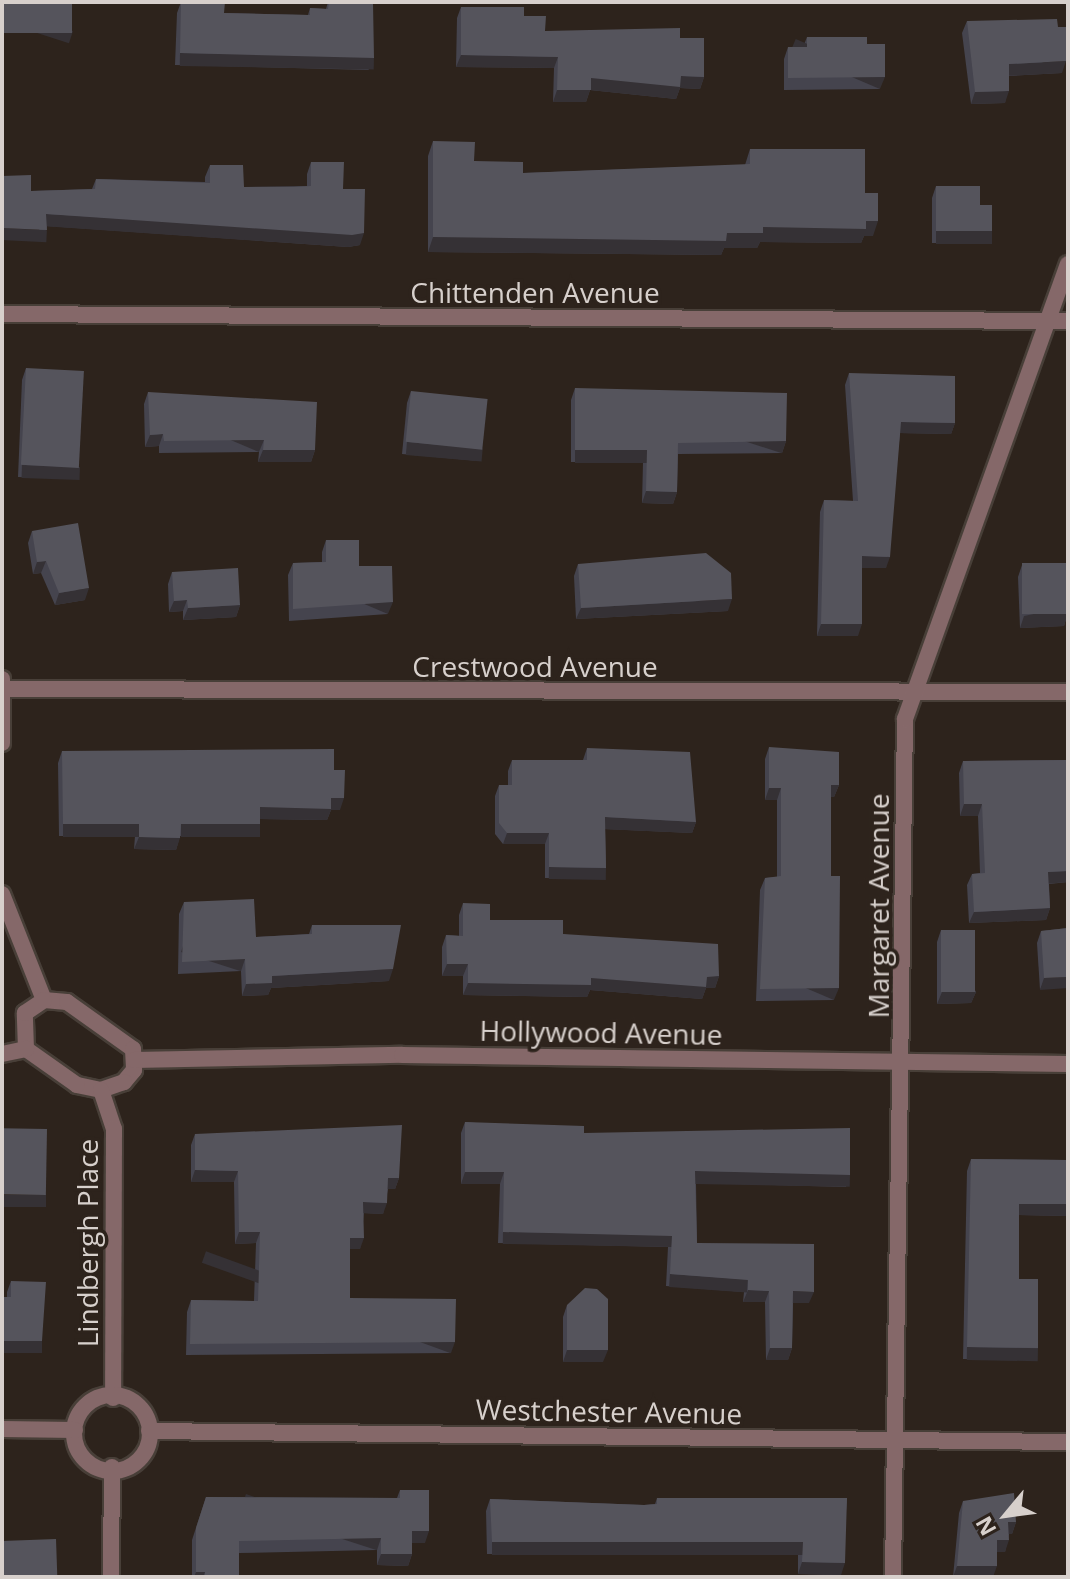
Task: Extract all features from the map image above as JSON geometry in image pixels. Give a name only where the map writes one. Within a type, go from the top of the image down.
[{"type":"street","name":"Margaret Avenue","points":[[893,1577],[905,719],[1068,264]]},
{"type":"street","name":"Chittenden Avenue","points":[[2,314],[1068,321]]},
{"type":"street","name":"Crestwood Avenue","points":[[3,685],[912,695],[1068,692]]},
{"type":"street","points":[[2,743],[3,685]]},
{"type":"street","points":[[2,894],[44,1000]]},
{"type":"street","points":[[44,1000],[67,1002],[112,1029],[133,1049],[134,1060],[124,1082],[101,1090],[77,1085],[26,1049],[20,1031],[25,1013],[44,1000]]},
{"type":"street","points":[[2,1054],[26,1049]]},
{"type":"street","name":"Hollywood Avenue","points":[[134,1060],[1068,1064]]},
{"type":"street","name":"Lindbergh Place","points":[[101,1090],[114,1129],[113,1398]]},
{"type":"street","points":[[93,1398],[113,1398],[133,1398],[149,1415],[149,1450],[133,1468],[89,1467],[75,1452],[76,1413],[93,1398]]},
{"type":"street","points":[[2,1429],[75,1430]]},
{"type":"street","name":"Westchester Avenue","points":[[149,1431],[1068,1442]]},
{"type":"street","points":[[111,1577],[112,1467]]},
{"type":"building","points":[[2,2],[72,2],[72,33],[2,33]]},
{"type":"building","points":[[181,2],[225,2],[224,13],[310,15],[310,8],[328,9],[329,2],[373,3],[374,58],[180,53]]},
{"type":"building","points":[[461,7],[524,7],[524,16],[546,16],[545,31],[680,28],[680,38],[704,38],[704,77],[681,76],[680,87],[591,78],[591,90],[557,90],[558,57],[461,55]]},
{"type":"building","points":[[1057,19],[1058,27],[1066,27],[1066,61],[1009,64],[1009,91],[975,92],[967,21]]},
{"type":"building","points":[[807,37],[867,37],[867,44],[885,44],[885,77],[788,78],[788,47],[807,47]]},
{"type":"building","points":[[433,141],[475,142],[474,161],[523,162],[523,173],[750,164],[750,149],[865,149],[865,193],[878,193],[878,221],[866,221],[866,229],[763,227],[763,233],[727,233],[726,241],[433,237]]},
{"type":"building","points":[[311,162],[344,162],[343,189],[365,189],[364,233],[352,235],[46,214],[47,230],[2,228],[2,176],[31,175],[31,191],[95,189],[96,179],[210,183],[210,165],[243,165],[244,187],[293,187],[311,186]]},
{"type":"building","points":[[936,186],[980,186],[980,205],[992,205],[992,231],[936,231]]},
{"type":"building","points":[[26,368],[84,371],[79,468],[21,465]]},
{"type":"building","points":[[849,373],[955,376],[955,423],[901,422],[890,557],[862,556],[862,624],[821,624],[824,500],[858,501]]},
{"type":"building","points":[[575,388],[787,393],[786,441],[678,443],[677,492],[646,491],[647,450],[575,450]]},
{"type":"building","points":[[411,391],[488,399],[482,450],[406,442]]},
{"type":"building","points":[[148,392],[317,402],[315,450],[263,450],[264,440],[164,441],[163,434],[150,435]]},
{"type":"building","points":[[78,523],[89,588],[59,593],[46,561],[37,562],[32,531]]},
{"type":"building","points":[[326,540],[359,540],[359,566],[392,566],[393,602],[293,609],[293,563],[326,562]]},
{"type":"building","points":[[706,553],[731,573],[732,599],[581,608],[578,564]]},
{"type":"building","points":[[1022,563],[1068,563],[1068,614],[1022,614]]},
{"type":"building","points":[[238,568],[240,605],[188,608],[187,600],[174,601],[172,572]]},
{"type":"building","points":[[769,747],[839,752],[839,785],[831,785],[831,876],[840,876],[839,988],[760,989],[765,878],[781,876],[781,788],[769,788]]},
{"type":"building","points":[[587,748],[690,752],[696,822],[605,817],[606,868],[549,867],[549,833],[507,833],[499,823],[499,785],[512,785],[512,760],[587,760]]},
{"type":"building","points":[[334,749],[334,770],[345,770],[344,798],[331,798],[331,809],[260,807],[260,824],[181,824],[180,838],[139,837],[139,824],[63,824],[62,751]]},
{"type":"building","points":[[1068,760],[1068,871],[1048,872],[1050,908],[974,912],[972,874],[985,873],[982,804],[964,804],[963,761]]},
{"type":"building","points":[[254,899],[256,937],[312,934],[312,925],[401,925],[393,969],[272,976],[272,983],[246,984],[245,959],[182,962],[184,902]]},
{"type":"building","points":[[463,903],[490,904],[490,920],[563,920],[563,934],[718,944],[719,976],[707,977],[706,987],[591,978],[591,985],[468,983],[468,964],[447,964],[446,935],[463,936]]},
{"type":"building","points":[[1068,928],[1068,977],[1044,978],[1041,931]]},
{"type":"building","points":[[941,930],[975,930],[975,992],[941,992]]},
{"type":"building","points":[[465,1122],[584,1126],[584,1133],[850,1128],[850,1175],[695,1171],[697,1243],[814,1244],[814,1292],[793,1291],[792,1348],[770,1348],[769,1291],[748,1290],[748,1280],[670,1274],[672,1236],[503,1232],[504,1172],[465,1172]]},
{"type":"building","points":[[402,1125],[399,1178],[388,1178],[387,1203],[363,1202],[364,1238],[350,1238],[350,1298],[456,1299],[455,1342],[190,1344],[191,1300],[258,1301],[260,1232],[239,1232],[238,1171],[195,1170],[195,1134]]},
{"type":"building","points":[[2,1128],[47,1129],[46,1195],[2,1194]]},
{"type":"building","points":[[971,1159],[1068,1160],[1068,1204],[1019,1204],[1019,1279],[1038,1279],[1038,1348],[967,1347]]},
{"type":"building","points":[[11,1281],[46,1282],[42,1341],[2,1341],[2,1297],[11,1297]]},
{"type":"building","points":[[585,1288],[597,1289],[608,1299],[608,1350],[567,1350],[567,1305]]},
{"type":"building","points":[[400,1490],[429,1490],[429,1531],[412,1531],[412,1554],[381,1554],[381,1538],[239,1541],[239,1577],[205,1577],[205,1572],[196,1572],[196,1528],[206,1497],[400,1498]]},
{"type":"building","points":[[1014,1493],[1016,1522],[1008,1522],[1009,1540],[997,1540],[997,1566],[957,1566],[963,1501]]},
{"type":"building","points":[[657,1498],[847,1498],[845,1563],[802,1562],[803,1542],[492,1542],[490,1499],[644,1505],[657,1504]]},
{"type":"building","points":[[56,1539],[57,1577],[3,1577],[2,1541]]}]
